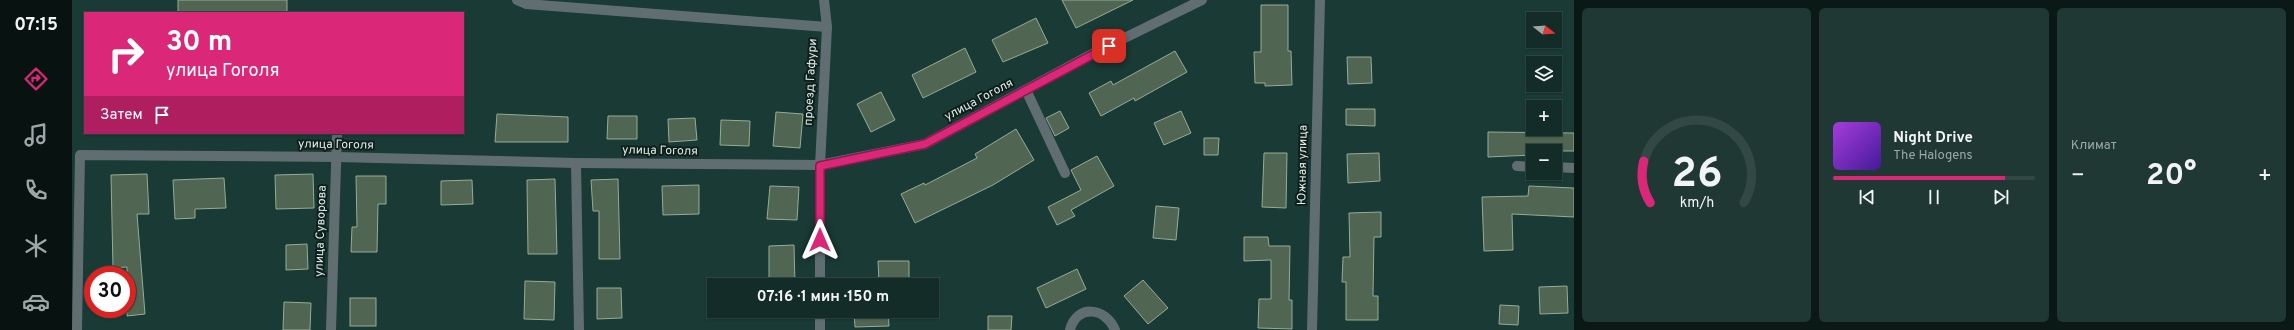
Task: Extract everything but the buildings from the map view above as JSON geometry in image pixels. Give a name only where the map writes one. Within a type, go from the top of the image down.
[{"type":"street","points":[[517,0],[526,4],[827,27]]},
{"type":"street","name":"проезд Гафури","points":[[820,278],[820,166],[827,27],[824,0]]},
{"type":"street","name":"улица Гоголя","points":[[77,330],[80,155],[337,157],[576,163],[820,166],[925,144],[1096,52],[1202,0]]},
{"type":"street","name":"Южная улица","points":[[1312,330],[1320,0]]},
{"type":"street","points":[[1026,90],[1065,173]]},
{"type":"street","name":"улица Суворова","points":[[331,330],[337,134]]},
{"type":"street","points":[[576,163],[579,330]]},
{"type":"street","points":[[1517,166],[1526,167]]},
{"type":"street","points":[[1562,167],[1574,168]]},
{"type":"street","points":[[1070,330],[1075,319],[1081,314],[1095,311],[1108,318],[1115,330]]},
{"type":"street","points":[[820,318],[820,330]]},
{"type":"route","points":[[820,240],[820,166],[925,144],[1109,46]]}]
